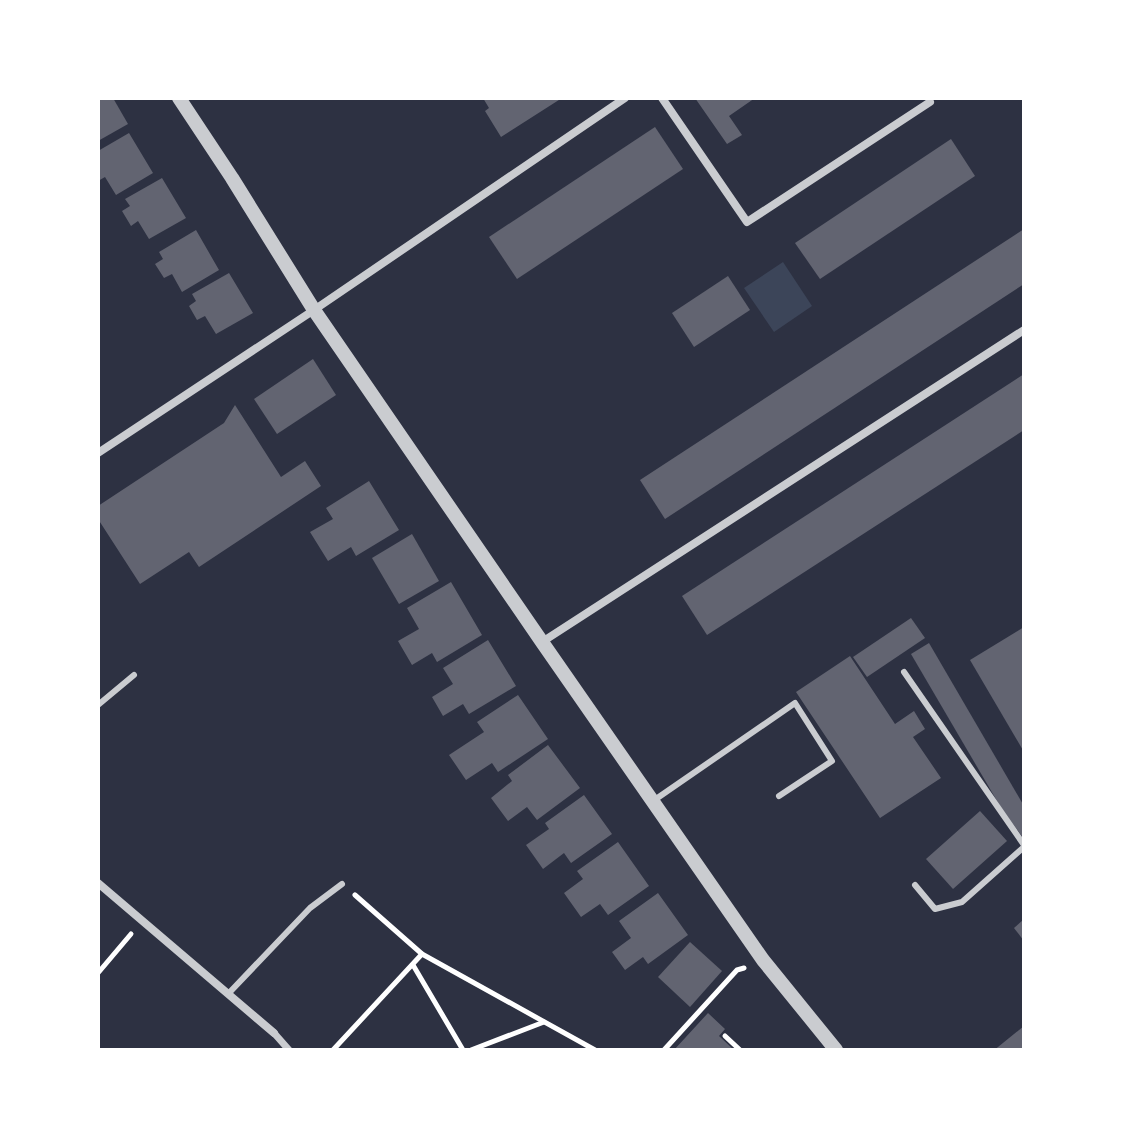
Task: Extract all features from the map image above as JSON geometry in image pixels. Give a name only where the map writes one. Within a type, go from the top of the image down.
[{"type":"street","points":[[179,98],[314,310],[542,642],[781,984],[836,1050]]},
{"type":"street","points":[[98,453],[625,98]]},
{"type":"street","points":[[662,98],[747,222],[930,102]]},
{"type":"street","points":[[542,642],[1024,330]]},
{"type":"street","points":[[98,883],[229,993],[289,1050]]},
{"type":"lane","points":[[904,672],[1024,846],[962,902],[935,909],[915,885]]},
{"type":"lane","points":[[98,705],[134,675]]},
{"type":"lane","points":[[653,801],[795,703],[832,761],[779,796]]},
{"type":"lane","points":[[229,993],[310,908],[342,884]]},
{"type":"path","points":[[342,884],[422,954],[595,1050]]},
{"type":"path","points":[[98,973],[142,921]]},
{"type":"path","points":[[333,1050],[422,954]]},
{"type":"path","points":[[413,965],[463,1050]]},
{"type":"path","points":[[666,1050],[737,970]]},
{"type":"path","points":[[471,1050],[544,1022]]},
{"type":"path","points":[[725,1036],[740,1050]]},
{"type":"shaded area","points":[[783,262],[812,306],[774,332],[744,288]]},
{"type":"building","points":[[98,98],[113,98],[128,124],[98,141]]},
{"type":"building","points":[[483,98],[562,98],[501,137],[485,111],[489,108]]},
{"type":"building","points":[[695,98],[755,98],[729,116],[742,135],[727,144]]},
{"type":"building","points":[[655,127],[683,169],[517,279],[489,237]]},
{"type":"building","points":[[129,133],[153,173],[116,195],[105,177],[98,181],[98,151]]},
{"type":"building","points":[[951,139],[975,176],[820,279],[795,243]]},
{"type":"building","points":[[162,178],[186,218],[149,239],[138,221],[131,226],[122,211],[130,206],[125,199]]},
{"type":"building","points":[[1024,229],[1024,284],[665,519],[640,480]]},
{"type":"building","points":[[196,230],[219,270],[182,292],[172,274],[164,278],[155,264],[163,259],[159,252]]},
{"type":"building","points":[[229,273],[253,313],[216,334],[205,316],[197,320],[189,306],[196,301],[192,294]]},
{"type":"building","points":[[728,276],[750,310],[694,347],[672,313]]},
{"type":"building","points":[[313,359],[336,395],[277,434],[254,399]]},
{"type":"building","points":[[1024,374],[1024,430],[707,635],[682,596]]},
{"type":"building","points":[[235,405],[281,477],[305,461],[321,486],[199,567],[189,552],[140,584],[98,519],[98,506],[224,423]]},
{"type":"building","points":[[369,481],[399,530],[356,556],[351,547],[328,561],[310,532],[333,519],[326,508]]},
{"type":"building","points":[[412,534],[439,581],[399,604],[372,558]]},
{"type":"building","points":[[451,582],[482,635],[437,662],[432,653],[412,665],[398,641],[419,629],[407,608]]},
{"type":"building","points":[[911,618],[925,638],[867,677],[853,657]]},
{"type":"building","points":[[1024,627],[1024,752],[970,660]]},
{"type":"building","points":[[488,640],[516,686],[469,714],[463,704],[443,716],[432,697],[453,684],[443,668]]},
{"type":"building","points":[[929,643],[1024,806],[1024,839],[1000,806],[911,654]]},
{"type":"building","points":[[850,656],[895,724],[914,711],[925,729],[913,737],[941,778],[880,818],[796,692]]},
{"type":"building","points":[[518,695],[548,739],[498,772],[492,763],[466,780],[449,755],[484,732],[477,722]]},
{"type":"building","points":[[548,745],[580,788],[537,820],[527,807],[508,821],[491,798],[512,781],[508,775]]},
{"type":"building","points":[[584,795],[612,834],[571,863],[564,853],[543,869],[526,845],[549,829],[545,823]]},
{"type":"building","points":[[980,811],[1007,841],[953,889],[926,859]]},
{"type":"building","points":[[618,842],[649,886],[608,915],[600,904],[581,917],[564,893],[583,879],[577,871]]},
{"type":"building","points":[[658,893],[688,935],[648,964],[643,957],[625,970],[612,952],[631,938],[619,921]]},
{"type":"building","points":[[1024,919],[1024,941],[1014,928]]},
{"type":"building","points":[[690,942],[722,971],[690,1007],[658,977]]},
{"type":"building","points":[[708,1013],[725,1029],[719,1036],[734,1050],[674,1050]]},
{"type":"building","points":[[1024,1026],[1024,1050],[994,1050],[998,1047]]}]
